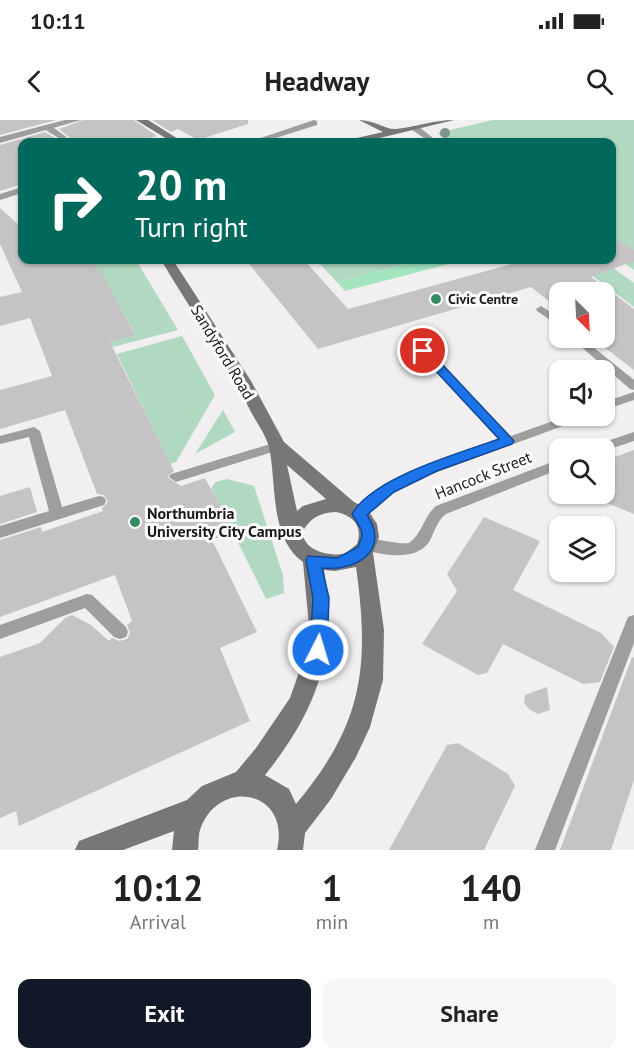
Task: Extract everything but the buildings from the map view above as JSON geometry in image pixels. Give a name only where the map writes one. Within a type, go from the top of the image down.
[{"type":"main road","points":[[141,120],[171,138]]},
{"type":"main road","points":[[364,120],[393,133]]},
{"type":"main road","points":[[370,138],[449,120]]},
{"type":"main road","name":"Sandyford Road","points":[[170,264],[243,381],[278,446]]},
{"type":"main road","points":[[278,446],[353,511],[369,528],[365,547],[373,618],[374,658],[369,692],[358,726],[339,765],[292,843]]},
{"type":"main road","points":[[278,446],[280,479],[298,548],[313,560],[337,564],[348,561],[365,547]]},
{"type":"main road","points":[[293,532],[295,524],[308,510],[329,505],[353,511]]},
{"type":"main road","points":[[243,783],[288,725],[303,699],[312,674],[318,650],[321,622],[321,598],[313,560]]},
{"type":"main road","points":[[185,850],[187,825],[195,810],[216,790],[243,783],[257,785],[280,800],[288,813],[292,843]]},
{"type":"main road","points":[[88,850],[195,810]]},
{"type":"street","points":[[0,140],[76,120]]},
{"type":"street","points":[[267,138],[314,123]]},
{"type":"lane","points":[[47,127],[63,138]]},
{"type":"lane","points":[[415,128],[429,138]]},
{"type":"lane","points":[[0,196],[18,191]]},
{"type":"lane","points":[[541,309],[549,315]]},
{"type":"lane","points":[[588,348],[634,386]]},
{"type":"lane","points":[[423,351],[508,441]]},
{"type":"lane","points":[[615,402],[634,396]]},
{"type":"lane","points":[[353,511],[405,479],[550,426]]},
{"type":"lane","points":[[0,440],[34,431],[57,514]]},
{"type":"lane","points":[[615,443],[634,436]]},
{"type":"lane","points":[[177,477],[278,446]]},
{"type":"lane","name":"Hancock Street","points":[[365,547],[389,549],[414,547],[420,542],[430,522],[441,510],[549,468]]},
{"type":"lane","points":[[0,532],[99,501]]},
{"type":"lane","points":[[0,632],[87,600],[120,632]]},
{"type":"lane","points":[[545,850],[634,622]]},
{"type":"shaded area","points":[[493,120],[634,120],[634,270],[616,258],[616,138],[444,138],[437,133]]},
{"type":"shaded area","points":[[93,264],[138,264],[178,330],[113,347],[110,342],[135,334],[102,274],[86,277],[97,271]]},
{"type":"shaded area","points":[[320,264],[407,264],[337,282]]},
{"type":"shaded area","points":[[407,264],[449,264],[345,291],[337,282]]},
{"type":"shaded area","points":[[613,268],[634,283],[634,307],[615,293],[615,282],[601,282],[586,271]]},
{"type":"shaded area","points":[[182,336],[215,395],[176,462],[170,464],[117,354]]},
{"type":"shaded area","points":[[223,410],[235,432],[195,454]]},
{"type":"shaded area","points":[[227,479],[254,486],[283,575],[284,593],[266,599],[211,488],[216,482]]},
{"type":"place","name":"Civic Centre","points":[[436,299]]},
{"type":"place","name":"Northumbria University City Campus","points":[[135,522]]},
{"type":"route","points":[[318,650],[321,598],[313,560],[337,564],[357,557],[367,544],[369,536],[369,528],[359,514],[389,488],[405,479],[508,441],[423,351]]}]
